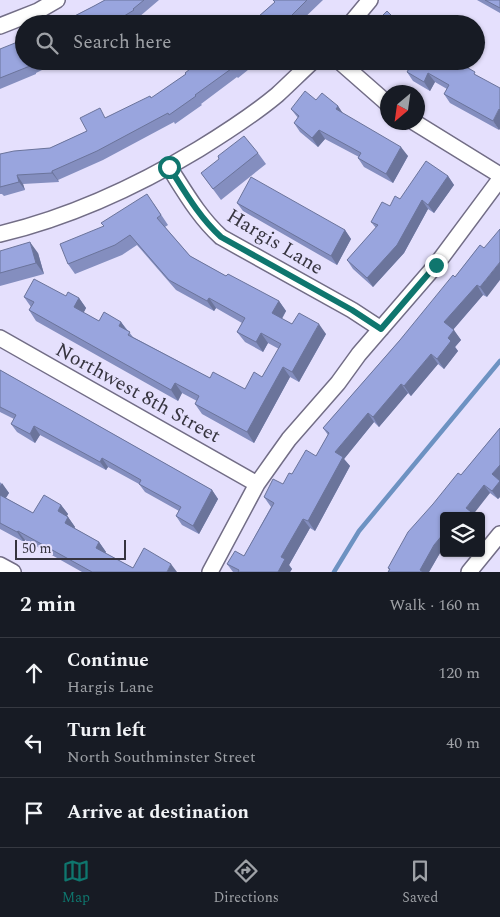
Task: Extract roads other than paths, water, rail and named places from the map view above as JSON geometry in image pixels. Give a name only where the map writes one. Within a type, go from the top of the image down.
[{"type":"street","points":[[26,15],[57,0]]},
{"type":"street","points":[[358,15],[370,0]]},
{"type":"street","points":[[0,26],[15,20]]},
{"type":"street","points":[[0,234],[75,211],[130,187],[169,167],[217,138],[256,111],[303,70]]},
{"type":"street","points":[[350,70],[380,97]]},
{"type":"street","points":[[425,129],[500,176]]},
{"type":"street","name":"Hargis Lane","points":[[169,167],[209,227],[221,237],[352,310],[381,329]]},
{"type":"street","points":[[210,572],[257,484],[289,439],[436,265],[500,179]]},
{"type":"street","name":"Northwest 8th Street","points":[[0,338],[257,484]]},
{"type":"street","points":[[469,572],[500,534]]},
{"type":"street","points":[[0,564],[13,572]]},
{"type":"waterway","points":[[334,572],[359,531],[500,361]]}]
